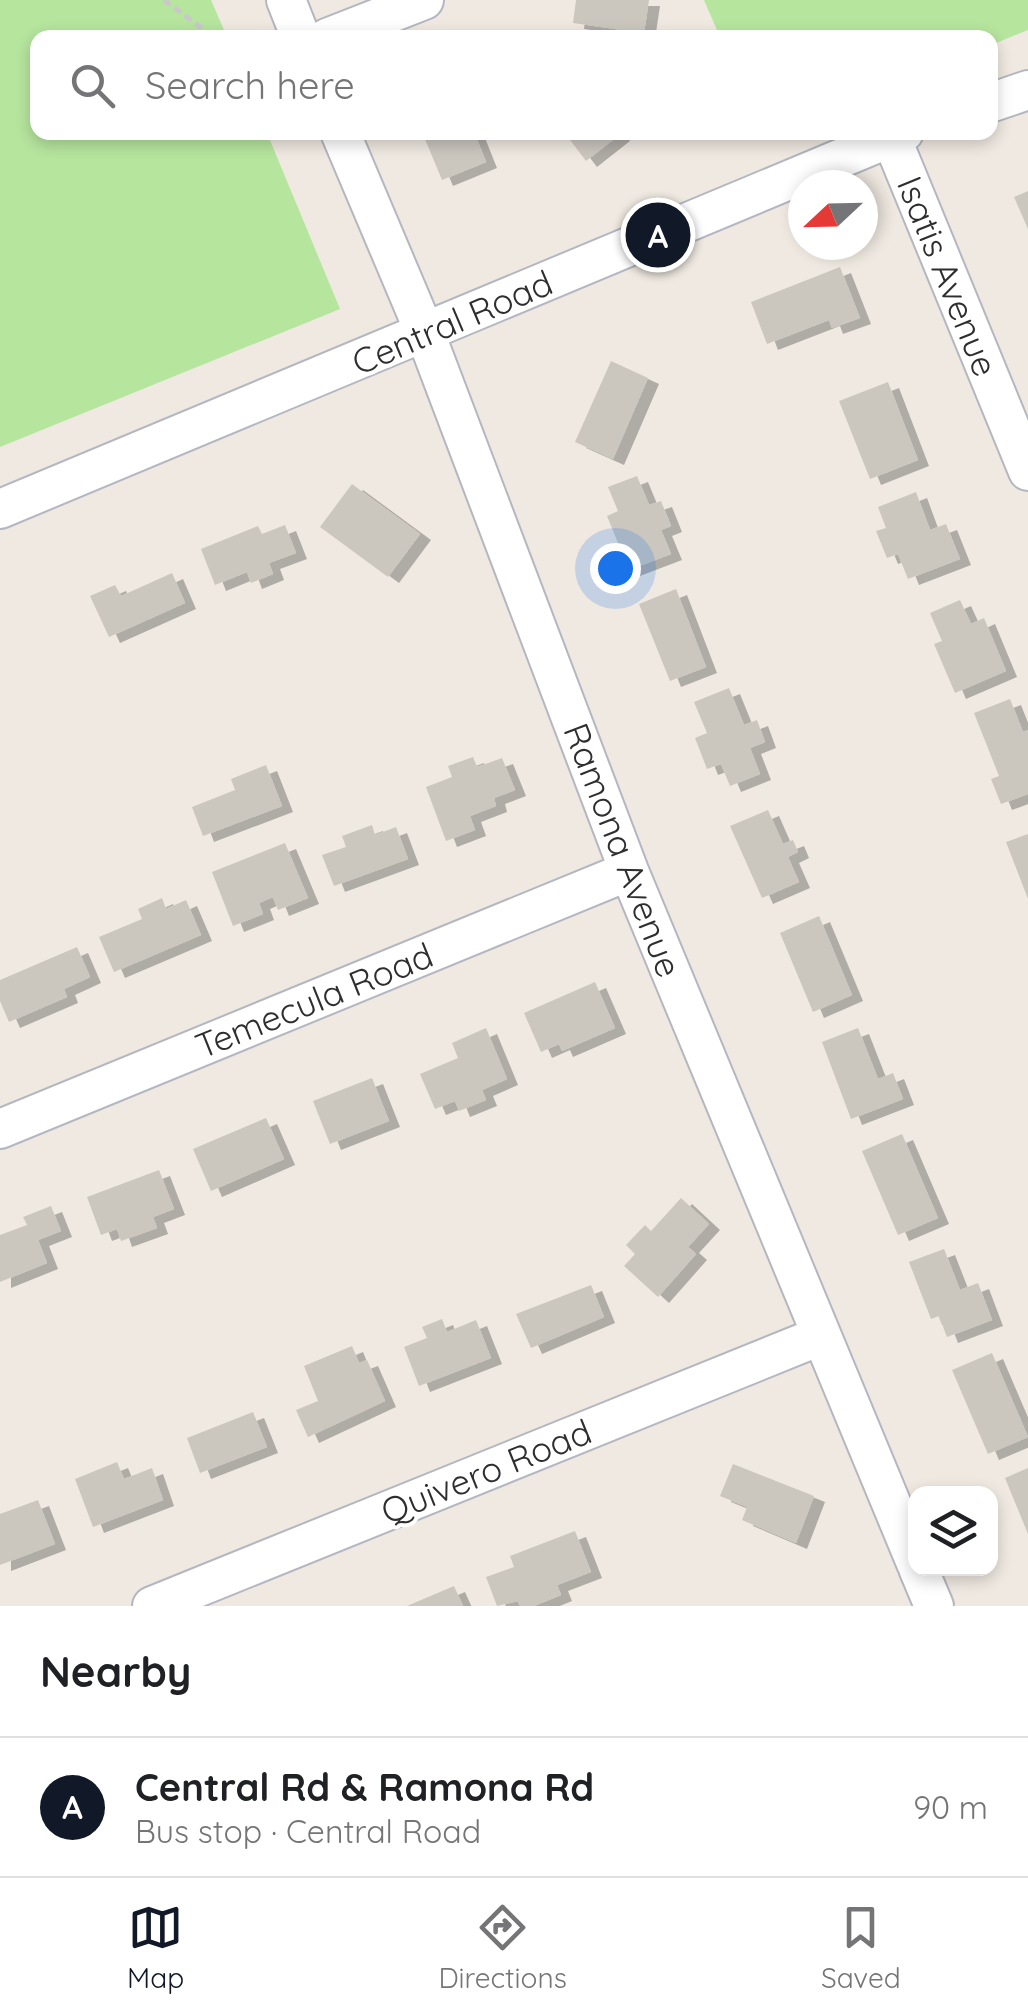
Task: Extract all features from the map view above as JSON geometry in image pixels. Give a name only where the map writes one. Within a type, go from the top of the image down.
[{"type":"street","points":[[286,0],[298,30]]},
{"type":"street","points":[[348,30],[424,0]]},
{"type":"street","points":[[998,100],[1028,90]]},
{"type":"street","name":"Ramona Avenue","points":[[343,140],[425,334],[629,871],[908,1545]]},
{"type":"street","name":"Central Road","points":[[0,510],[886,140]]},
{"type":"street","name":"Isatis Avenue","points":[[900,140],[1028,471]]},
{"type":"street","name":"Temecula Road","points":[[0,1129],[629,871]]},
{"type":"street","name":"Quivero Road","points":[[152,1606],[820,1336]]},
{"type":"street","name":"Ramona Avenue","points":[[921,1576],[934,1606]]},
{"type":"path","points":[[164,0],[204,30]]},
{"type":"green space","points":[[0,0],[211,0],[224,30],[30,30],[30,140],[270,140],[340,309],[0,447]]},
{"type":"green space","points":[[704,0],[1028,0],[1028,30],[998,42],[998,30],[717,30]]},
{"type":"building","points":[[576,0],[649,0],[644,30],[573,23]]},
{"type":"building","points":[[425,140],[477,140],[486,162],[442,180]]},
{"type":"building","points":[[570,140],[613,140],[586,161]]},
{"type":"building","points":[[1028,191],[1028,229],[1014,197]]},
{"type":"building","points":[[840,267],[860,318],[832,328],[829,320],[767,344],[751,302]]},
{"type":"building","points":[[611,361],[648,378],[613,459],[575,442]]},
{"type":"building","points":[[888,382],[918,460],[870,479],[839,401]]},
{"type":"building","points":[[637,476],[649,505],[661,501],[671,526],[661,530],[671,554],[629,570],[607,516],[618,511],[608,487]]},
{"type":"building","points":[[352,484],[420,534],[388,577],[320,527]]},
{"type":"building","points":[[916,492],[930,530],[946,524],[960,559],[908,579],[898,554],[887,558],[876,531],[886,528],[878,507]]},
{"type":"building","points":[[285,525],[296,553],[269,563],[273,574],[251,583],[247,572],[215,585],[201,549],[258,526],[262,534]]},
{"type":"building","points":[[172,573],[185,603],[109,637],[90,596],[115,585],[121,596]]},
{"type":"building","points":[[676,589],[706,667],[670,681],[639,604]]},
{"type":"building","points":[[960,600],[971,624],[984,618],[1006,671],[955,693],[934,644],[942,641],[930,613]]},
{"type":"building","points":[[729,688],[744,725],[757,720],[765,742],[750,748],[760,774],[730,786],[721,764],[707,769],[695,738],[707,733],[694,702]]},
{"type":"building","points":[[1010,699],[1023,732],[1028,730],[1028,794],[1001,804],[991,779],[999,776],[974,713]]},
{"type":"building","points":[[473,757],[477,767],[502,758],[515,790],[494,798],[496,806],[470,816],[475,830],[446,841],[426,787],[452,777],[448,766]]},
{"type":"building","points":[[266,765],[282,806],[203,836],[192,807],[235,790],[231,779]]},
{"type":"building","points":[[768,810],[783,844],[793,840],[798,852],[788,857],[799,882],[762,898],[730,826]]},
{"type":"building","points":[[372,825],[375,835],[396,827],[408,859],[334,886],[322,855],[346,847],[342,836]]},
{"type":"building","points":[[1028,834],[1028,899],[1006,842]]},
{"type":"building","points":[[285,843],[308,898],[278,910],[273,897],[259,903],[263,914],[233,926],[212,872]]},
{"type":"building","points":[[162,898],[166,909],[186,900],[201,935],[114,972],[99,937],[142,919],[138,909]]},
{"type":"building","points":[[819,916],[852,995],[813,1012],[780,933]]},
{"type":"building","points":[[77,947],[90,977],[64,989],[67,997],[9,1022],[0,1001],[0,980]]},
{"type":"building","points":[[595,982],[615,1028],[562,1051],[559,1044],[541,1052],[524,1013]]},
{"type":"building","points":[[486,1028],[507,1079],[482,1090],[486,1100],[459,1111],[455,1101],[435,1109],[420,1074],[458,1058],[452,1043]]},
{"type":"building","points":[[858,1028],[878,1079],[893,1073],[903,1099],[851,1119],[822,1042]]},
{"type":"building","points":[[372,1078],[389,1121],[330,1144],[313,1101]]},
{"type":"building","points":[[266,1118],[284,1159],[211,1191],[193,1149]]},
{"type":"building","points":[[902,1134],[938,1218],[898,1235],[862,1151]]},
{"type":"building","points":[[159,1170],[174,1209],[153,1217],[157,1228],[121,1241],[117,1229],[101,1235],[87,1197]]},
{"type":"building","points":[[681,1198],[709,1224],[688,1247],[696,1254],[658,1297],[624,1266],[635,1254],[626,1245],[645,1225],[651,1231]]},
{"type":"building","points":[[51,1206],[61,1231],[38,1240],[47,1263],[0,1282],[0,1235],[27,1225],[23,1217]]},
{"type":"building","points":[[944,1249],[960,1290],[978,1283],[992,1320],[947,1337],[939,1316],[931,1319],[909,1262]]},
{"type":"building","points":[[591,1285],[604,1317],[531,1348],[516,1314]]},
{"type":"building","points":[[442,1319],[447,1332],[476,1320],[491,1358],[419,1386],[404,1347],[427,1338],[422,1327]]},
{"type":"building","points":[[352,1346],[359,1363],[367,1360],[385,1401],[308,1437],[296,1410],[318,1401],[304,1366]]},
{"type":"building","points":[[992,1353],[1028,1437],[988,1454],[952,1370]]},
{"type":"building","points":[[253,1412],[267,1447],[200,1473],[187,1438]]},
{"type":"building","points":[[117,1462],[124,1479],[152,1468],[163,1500],[93,1527],[75,1479]]},
{"type":"building","points":[[733,1464],[814,1496],[796,1543],[742,1520],[747,1507],[720,1496]]},
{"type":"building","points":[[1028,1468],[1028,1534],[1005,1478]]},
{"type":"building","points":[[38,1500],[55,1544],[0,1565],[0,1514]]},
{"type":"building","points":[[575,1531],[591,1572],[557,1585],[561,1595],[534,1606],[520,1606],[518,1601],[497,1606],[486,1577],[514,1567],[510,1556]]},
{"type":"building","points":[[454,1586],[463,1606],[407,1606]]},
{"type":"place","name":"Central Rd & Ramona Rd","points":[[658,235]]}]
